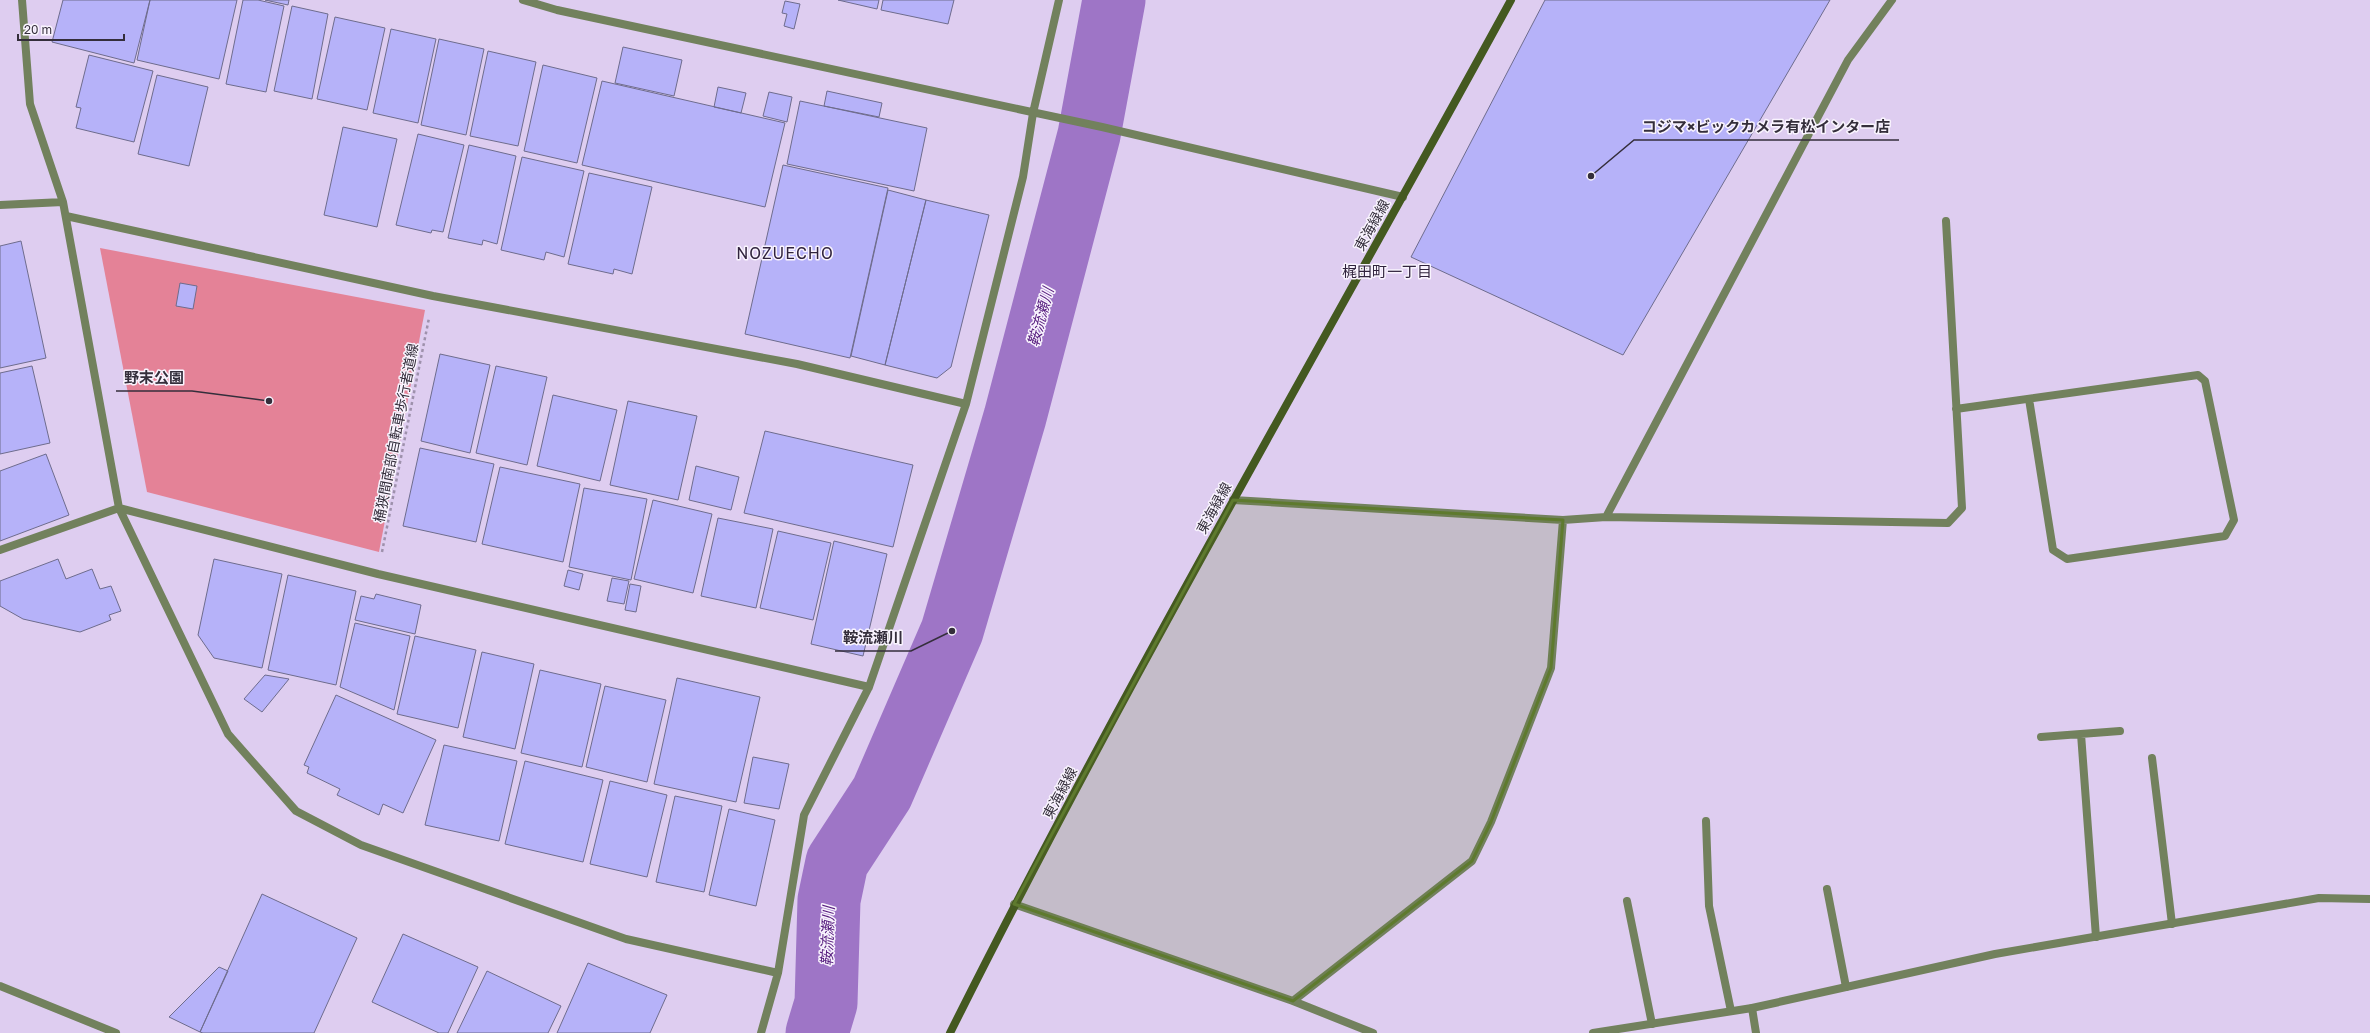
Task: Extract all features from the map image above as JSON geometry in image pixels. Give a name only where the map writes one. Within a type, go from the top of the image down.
[{"type":"main road","name":"東海緑線","points":[[950,1033],[1014,904],[1234,500],[1511,0]]},
{"type":"street","points":[[22,0],[30,104],[63,202],[119,508],[228,734],[296,811],[361,845],[626,939],[778,973]]},
{"type":"street","points":[[523,0],[557,10],[1033,113],[1063,118],[1403,197]]},
{"type":"street","points":[[761,1033],[778,973],[804,815],[869,687],[966,404],[1023,177],[1033,113],[1059,0]]},
{"type":"street","points":[[1606,517],[1848,60],[1892,0]]},
{"type":"street","points":[[0,205],[63,202]]},
{"type":"street","points":[[66,216],[433,296],[797,364],[966,404]]},
{"type":"street","points":[[1234,500],[1563,520],[1606,517],[1948,523],[1962,508],[1946,221]]},
{"type":"street","points":[[1956,410],[2029,399],[2198,375],[2205,381],[2234,520],[2225,536],[2067,559],[2053,550],[2029,399]]},
{"type":"street","points":[[0,550],[119,508],[378,574],[869,687]]},
{"type":"street","points":[[1293,1001],[1472,861],[1491,822],[1551,668],[1563,520]]},
{"type":"street","points":[[2041,737],[2120,731]]},
{"type":"street","points":[[2081,734],[2096,937]]},
{"type":"street","points":[[2152,758],[2172,924]]},
{"type":"street","points":[[1706,821],[1709,906],[1731,1012]]},
{"type":"street","points":[[1827,889],[1846,987]]},
{"type":"street","points":[[1594,1033],[1731,1012],[1995,954],[2319,898],[2370,899]]},
{"type":"street","points":[[1627,901],[1652,1024]]},
{"type":"street","points":[[1014,904],[1293,1001],[1373,1033]]},
{"type":"street","points":[[0,986],[116,1033]]},
{"type":"street","points":[[1752,1008],[1756,1033]]},
{"type":"path","name":"桶狭間南部自転車歩行者道線","points":[[378,574],[433,296]]},
{"type":"highlighted area","points":[[1233,500],[1563,520],[1551,668],[1491,822],[1472,861],[1293,1001],[1014,904]]},
{"type":"shaded area","points":[[100,248],[425,310],[379,552],[147,492]]},
{"type":"building","points":[[63,0],[150,0],[134,63],[52,42]]},
{"type":"building","points":[[150,0],[237,0],[219,79],[137,60]]},
{"type":"building","points":[[243,0],[258,0],[284,6],[266,92],[226,84]]},
{"type":"building","points":[[265,0],[289,0],[288,5]]},
{"type":"building","points":[[838,0],[879,0],[877,9]]},
{"type":"building","points":[[883,0],[954,0],[948,24],[881,10]]},
{"type":"building","points":[[1545,0],[1830,0],[1623,355],[1411,257]]},
{"type":"building","points":[[785,1],[800,4],[794,29],[784,26],[787,14],[782,13]]},
{"type":"building","points":[[292,6],[328,14],[312,99],[274,91]]},
{"type":"building","points":[[335,17],[385,28],[367,110],[317,99]]},
{"type":"building","points":[[391,29],[436,39],[418,123],[373,113]]},
{"type":"building","points":[[439,39],[484,49],[466,135],[421,125]]},
{"type":"building","points":[[623,47],[682,60],[674,96],[615,83]]},
{"type":"building","points":[[488,51],[536,62],[518,146],[470,136]]},
{"type":"building","points":[[89,55],[153,71],[134,142],[76,128],[81,108],[76,107]]},
{"type":"building","points":[[543,65],[597,78],[577,163],[524,151]]},
{"type":"building","points":[[157,75],[208,87],[189,166],[138,154]]},
{"type":"building","points":[[602,81],[785,123],[765,207],[582,165]]},
{"type":"building","points":[[718,87],[746,93],[741,113],[714,107]]},
{"type":"building","points":[[827,91],[882,103],[879,117],[824,106]]},
{"type":"building","points":[[769,92],[792,97],[787,122],[763,116]]},
{"type":"building","points":[[800,101],[927,128],[914,191],[787,164]]},
{"type":"building","points":[[343,127],[397,139],[377,227],[324,215]]},
{"type":"building","points":[[418,134],[464,145],[443,232],[432,230],[431,233],[396,225]]},
{"type":"building","points":[[469,145],[516,156],[497,244],[483,240],[482,245],[448,238]]},
{"type":"building","points":[[522,157],[584,171],[564,257],[546,252],[544,260],[501,250]]},
{"type":"building","points":[[783,165],[888,188],[850,358],[745,334]]},
{"type":"building","points":[[589,173],[652,187],[632,274],[614,269],[613,274],[568,264]]},
{"type":"building","points":[[888,190],[926,200],[885,365],[851,356]]},
{"type":"building","points":[[926,200],[989,215],[951,367],[937,378],[885,365]]},
{"type":"building","points":[[21,241],[46,358],[0,368],[0,246]]},
{"type":"building","points":[[180,283],[197,286],[193,309],[176,306]]},
{"type":"building","points":[[440,354],[490,365],[470,453],[421,441]]},
{"type":"building","points":[[32,366],[50,443],[0,454],[0,373]]},
{"type":"building","points":[[496,366],[547,377],[527,465],[476,453]]},
{"type":"building","points":[[553,395],[617,410],[600,481],[537,466]]},
{"type":"building","points":[[628,401],[697,416],[678,500],[610,485]]},
{"type":"building","points":[[765,431],[913,465],[893,547],[744,513]]},
{"type":"building","points":[[420,448],[494,464],[476,542],[403,526]]},
{"type":"building","points":[[46,454],[69,515],[0,541],[0,471]]},
{"type":"building","points":[[696,466],[739,477],[731,510],[689,500]]},
{"type":"building","points":[[500,467],[580,484],[563,562],[482,544]]},
{"type":"building","points":[[584,488],[647,499],[631,580],[569,567]]},
{"type":"building","points":[[653,500],[712,514],[693,593],[634,579]]},
{"type":"building","points":[[718,518],[773,529],[756,608],[701,596]]},
{"type":"building","points":[[778,531],[831,543],[813,620],[760,608]]},
{"type":"building","points":[[834,541],[887,554],[863,656],[811,644]]},
{"type":"building","points":[[58,559],[66,579],[92,569],[100,589],[111,586],[121,611],[109,615],[111,620],[80,632],[23,619],[0,606],[0,581]]},
{"type":"building","points":[[214,559],[282,574],[262,668],[214,658],[198,635]]},
{"type":"building","points":[[568,570],[583,574],[579,590],[564,586]]},
{"type":"building","points":[[288,575],[356,591],[336,685],[268,670]]},
{"type":"building","points":[[612,578],[629,581],[624,604],[607,601]]},
{"type":"building","points":[[630,584],[641,586],[636,612],[625,610]]},
{"type":"building","points":[[376,594],[421,605],[415,634],[355,620],[361,596],[374,599]]},
{"type":"building","points":[[355,623],[410,636],[394,710],[340,687]]},
{"type":"building","points":[[415,636],[476,650],[458,728],[397,714]]},
{"type":"building","points":[[482,652],[534,664],[515,749],[463,737]]},
{"type":"building","points":[[540,670],[601,684],[582,767],[521,753]]},
{"type":"building","points":[[265,675],[289,679],[262,712],[244,699]]},
{"type":"building","points":[[677,678],[760,697],[736,802],[654,784]]},
{"type":"building","points":[[605,686],[666,700],[647,782],[586,767]]},
{"type":"building","points":[[336,695],[436,740],[403,813],[383,804],[379,815],[337,795],[340,789],[307,773],[309,767],[304,765]]},
{"type":"building","points":[[444,745],[517,761],[499,841],[425,825]]},
{"type":"building","points":[[753,757],[789,764],[779,809],[744,803]]},
{"type":"building","points":[[525,761],[603,780],[583,862],[505,844]]},
{"type":"building","points":[[610,781],[667,795],[647,877],[590,864]]},
{"type":"building","points":[[675,796],[722,806],[704,892],[656,882]]},
{"type":"building","points":[[729,809],[775,820],[756,906],[709,895]]},
{"type":"building","points":[[262,894],[357,938],[314,1033],[200,1032]]},
{"type":"building","points":[[403,934],[478,967],[448,1033],[439,1033],[372,1002]]},
{"type":"building","points":[[588,963],[667,995],[650,1033],[557,1033]]},
{"type":"building","points":[[219,967],[228,971],[200,1032],[169,1017]]},
{"type":"building","points":[[487,971],[561,1006],[548,1033],[457,1033]]},
{"type":"waterway","name":"鞍流瀬川","points":[[817,1033],[826,1003],[829,900],[837,862],[882,793],[952,631],[1015,417],[1089,135],[1114,0]]},
{"type":"place","name":"コジマ×ビックカメラ有松インター店","points":[[1591,176]]},
{"type":"place","name":"野末公園","points":[[269,401]]},
{"type":"place","name":"鞍流瀬川","points":[[952,631]]},
{"type":"district","name":"NOZUECHO","points":[[785,253]]},
{"type":"district","name":"梶田町一丁目","points":[[1387,272]]}]
